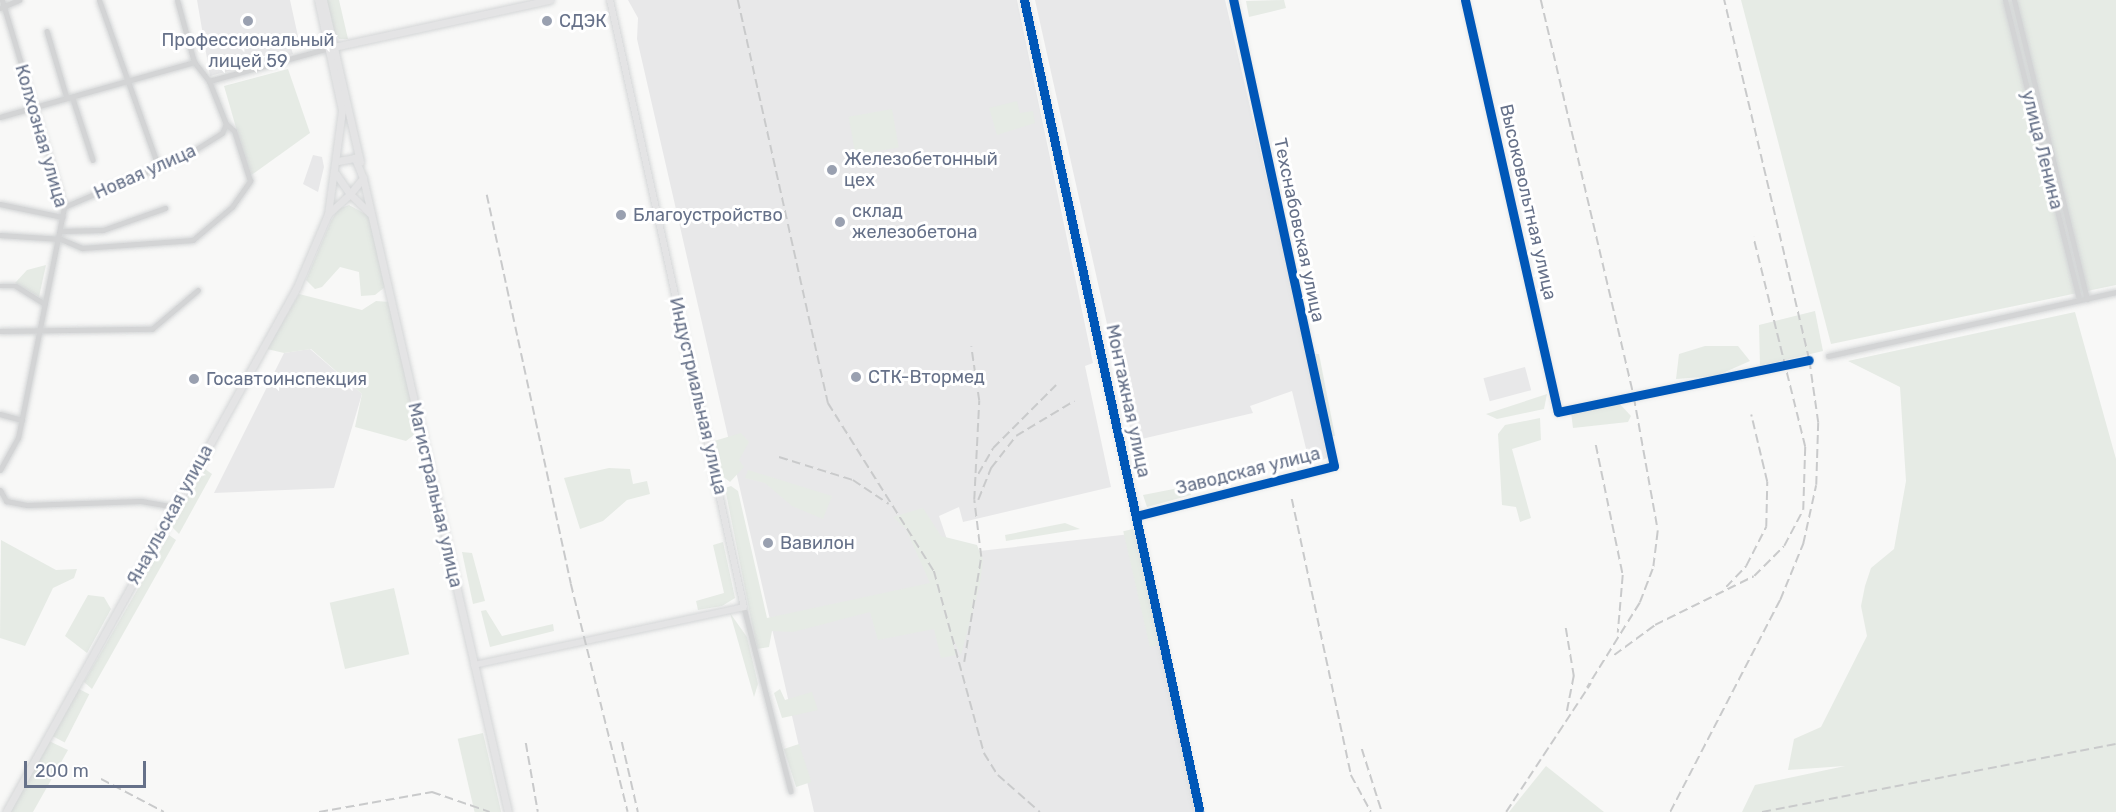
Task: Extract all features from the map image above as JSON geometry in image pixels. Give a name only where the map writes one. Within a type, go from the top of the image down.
[{"type":"main road","name":"Магистральная улица","points":[[318,0],[360,162],[508,812]]},
{"type":"main road","name":"Магистральная улица","points":[[323,0],[342,110],[338,161],[327,214]]},
{"type":"main road","points":[[332,48],[550,0]]},
{"type":"main road","name":"Индустриальная улица","points":[[610,0],[744,607]]},
{"type":"main road","points":[[338,161],[347,156],[360,162]]},
{"type":"main road","points":[[336,174],[350,195],[372,215]]},
{"type":"main road","points":[[327,214],[350,195],[363,178]]},
{"type":"main road","name":"Янаульская улица","points":[[6,812],[297,287],[327,214]]},
{"type":"main road","points":[[474,666],[744,607]]},
{"type":"street","points":[[2,5],[19,0]]},
{"type":"street","points":[[99,0],[158,166]]},
{"type":"street","points":[[0,235],[61,239],[82,248],[124,249],[173,246],[211,228],[250,181],[234,131],[226,124],[208,81],[194,62],[177,0]]},
{"type":"street","name":"Монтажная улица","points":[[1024,0],[1199,809]]},
{"type":"street","name":"Техснабовская улица","points":[[1233,0],[1334,466]]},
{"type":"street","name":"Высоковольтная улица","points":[[1465,0],[1558,412]]},
{"type":"street","name":"улица Ленина","points":[[2005,0],[2079,300]]},
{"type":"street","name":"улица Ленина","points":[[2014,0],[2087,298]]},
{"type":"street","name":"Колхозная улица","points":[[0,470],[9,462],[22,420],[39,330],[61,239],[64,207],[35,105],[2,5]]},
{"type":"street","points":[[47,31],[93,160]]},
{"type":"street","points":[[208,81],[332,48]]},
{"type":"street","points":[[0,117],[35,105],[70,98],[194,62]]},
{"type":"street","name":"Новая улица","points":[[64,207],[158,166],[222,133],[226,124]]},
{"type":"street","points":[[0,204],[63,217]]},
{"type":"street","points":[[62,231],[102,230],[165,208]]},
{"type":"street","points":[[0,286],[16,286],[45,304]]},
{"type":"street","points":[[0,331],[152,329],[198,290]]},
{"type":"street","points":[[1828,356],[2116,292]]},
{"type":"street","points":[[1558,412],[1809,360]]},
{"type":"street","points":[[0,414],[22,420]]},
{"type":"street","name":"Заводская улица","points":[[1136,516],[1334,466]]},
{"type":"street","points":[[0,490],[6,501],[27,505],[141,501],[174,507]]},
{"type":"street","name":"Индустриальная улица","points":[[744,607],[790,791]]},
{"type":"shaded area","name":"Профессиональный лицей 59","points":[[197,0],[290,0],[299,41],[290,44],[293,54],[210,76]]},
{"type":"shaded area","points":[[325,0],[339,0],[348,39],[339,39],[332,29]]},
{"type":"shaded area","points":[[628,0],[1017,0],[1093,363],[1085,366],[1111,487],[963,522],[959,507],[939,516],[952,554],[1140,533],[1195,812],[814,812],[637,39],[638,18]]},
{"type":"shaded area","points":[[1035,0],[1225,0],[1332,456],[1310,465],[1292,391],[1250,406],[1253,413],[1133,441]]},
{"type":"shaded area","points":[[1284,0],[1286,8],[1249,17],[1246,1]]},
{"type":"shaded area","points":[[1741,0],[2116,0],[2116,285],[1831,344]]},
{"type":"shaded area","points":[[288,69],[310,133],[250,176],[224,86]]},
{"type":"shaded area","points":[[1017,101],[1020,113],[1033,111],[1035,123],[997,135],[989,108]]},
{"type":"shaded area","points":[[892,109],[899,147],[855,155],[849,117]]},
{"type":"shaded area","points":[[313,155],[322,157],[324,167],[318,192],[303,184]]},
{"type":"shaded area","points":[[349,205],[369,216],[385,287],[375,295],[361,296],[359,272],[340,267],[322,287],[315,289],[306,280],[331,221],[338,209]]},
{"type":"shaded area","points":[[46,265],[39,297],[15,283],[27,270]]},
{"type":"shaded area","points":[[299,294],[362,310],[376,301],[389,302],[419,431],[406,441],[355,427],[362,394],[311,349],[284,353],[267,349]]},
{"type":"shaded area","points":[[1815,311],[1823,351],[1760,366],[1759,325]]},
{"type":"shaded area","points":[[2075,312],[2116,459],[2116,812],[1742,812],[1755,785],[1845,766],[1788,770],[1794,739],[1821,727],[1867,636],[1861,606],[1865,586],[1871,568],[1894,549],[1906,481],[1900,387],[1848,361]]},
{"type":"shaded area","points":[[1705,346],[1738,346],[1750,361],[1716,376],[1676,379],[1679,354]]},
{"type":"shaded area","points":[[310,349],[362,394],[334,488],[214,493],[284,353]]},
{"type":"shaded area","points":[[1312,354],[1319,354],[1335,436],[1331,436]]},
{"type":"shaded area","points":[[1525,367],[1531,390],[1490,401],[1483,378]]},
{"type":"shaded area","points":[[1547,394],[1544,409],[1497,419],[1486,414]]},
{"type":"shaded area","points":[[1618,402],[1631,416],[1628,422],[1573,428],[1571,412]]},
{"type":"shaded area","points":[[1540,418],[1541,440],[1512,449],[1531,518],[1520,522],[1516,507],[1502,505],[1498,434],[1505,425]]},
{"type":"shaded area","points":[[741,433],[749,442],[739,460],[744,467],[730,482],[717,472],[712,449],[714,441]]},
{"type":"shaded area","points":[[609,468],[630,469],[633,484],[647,481],[650,494],[627,500],[603,521],[580,529],[564,478]]},
{"type":"shaded area","points":[[205,469],[212,474],[179,534],[170,525]]},
{"type":"shaded area","points":[[748,470],[832,496],[823,519],[792,506],[765,483],[745,478]]},
{"type":"shaded area","points":[[731,486],[738,491],[767,618],[930,583],[906,529],[893,517],[923,508],[941,536],[977,545],[983,560],[980,584],[961,655],[951,634],[956,655],[941,658],[934,629],[878,640],[870,612],[793,632],[772,631],[769,647],[757,649],[725,488]]},
{"type":"shaded area","points":[[1189,486],[1191,495],[1147,507],[1143,495]]},
{"type":"shaded area","points":[[1065,523],[1080,529],[1006,541],[1005,535]]},
{"type":"shaded area","points":[[1133,529],[1160,645],[1150,647],[1123,531]]},
{"type":"shaded area","points":[[169,535],[176,540],[92,689],[84,682]]},
{"type":"shaded area","points":[[1,540],[56,570],[77,569],[74,578],[53,588],[25,646],[0,638]]},
{"type":"shaded area","points":[[723,542],[735,598],[722,606],[698,610],[696,601],[724,593],[713,545]]},
{"type":"shaded area","points":[[462,552],[472,553],[485,601],[473,604]]},
{"type":"shaded area","points":[[394,588],[409,654],[345,669],[330,603]]},
{"type":"shaded area","points":[[88,595],[104,597],[111,609],[87,653],[65,636]]},
{"type":"shaded area","points":[[486,610],[502,636],[553,624],[554,631],[490,647],[481,611]]},
{"type":"shaded area","points":[[730,613],[747,637],[758,684],[754,697]]},
{"type":"shaded area","points":[[75,687],[89,694],[65,742],[50,735]]},
{"type":"shaded area","points":[[780,689],[785,700],[812,692],[818,710],[782,718],[774,693]]},
{"type":"shaded area","points":[[483,733],[501,812],[475,812],[458,739]]},
{"type":"shaded area","points":[[49,741],[68,750],[33,812],[9,812]]},
{"type":"shaded area","points":[[799,744],[811,782],[796,787],[784,749]]},
{"type":"shaded area","points":[[1546,766],[1604,812],[1509,812]]},
{"type":"railway","points":[[738,0],[828,403],[934,571],[984,753],[998,775],[1040,812]]},
{"type":"railway","points":[[1541,0],[1634,397],[1658,531],[1653,569],[1640,603],[1587,688]]},
{"type":"railway","points":[[1670,812],[1780,600],[1803,544],[1816,485],[1818,423],[1809,360],[1724,0]]},
{"type":"railway","points":[[487,195],[571,584],[628,812]]},
{"type":"railway","points":[[1614,655],[1655,625],[1754,576],[1784,546],[1803,510],[1805,447],[1753,237]]},
{"type":"railway","points":[[964,662],[981,557],[974,500],[979,401],[971,347]]},
{"type":"railway","points":[[978,474],[993,448],[1056,385]]},
{"type":"railway","points":[[978,500],[991,468],[1016,436],[1074,401]]},
{"type":"railway","points":[[1726,587],[1746,566],[1766,527],[1767,482],[1751,415]]},
{"type":"railway","points":[[1596,445],[1623,575],[1618,633]]},
{"type":"railway","points":[[779,457],[853,480],[889,504]]},
{"type":"railway","points":[[1292,499],[1351,775],[1371,812]]},
{"type":"railway","points":[[1566,628],[1574,676],[1567,711]]},
{"type":"railway","points":[[1506,812],[1591,683]]},
{"type":"railway","points":[[622,742],[638,812]]},
{"type":"railway","points":[[526,743],[538,812]]},
{"type":"railway","points":[[1762,812],[2116,744]]},
{"type":"railway","points":[[1362,749],[1382,812]]},
{"type":"railway","points":[[101,779],[164,812]]},
{"type":"railway","points":[[319,812],[432,792],[490,812]]},
{"type":"cycle path","points":[[1024,0],[1199,809]]},
{"type":"cycle path","points":[[1136,516],[1334,466],[1233,0]]},
{"type":"cycle path","points":[[1465,0],[1558,412],[1809,360]]},
{"type":"place","name":"Профессиональный лицей 59","points":[[248,21]]},
{"type":"place","name":"СДЭК","points":[[547,21]]},
{"type":"place","name":"Железобетонный цех","points":[[832,170]]},
{"type":"place","name":"Благоустройство","points":[[621,215]]},
{"type":"place","name":"склад железобетона","points":[[840,222]]},
{"type":"place","name":"СТК-Втормед","points":[[856,377]]},
{"type":"place","name":"Госавтоинспекция","points":[[194,379]]},
{"type":"place","name":"Вавилон","points":[[768,543]]}]
